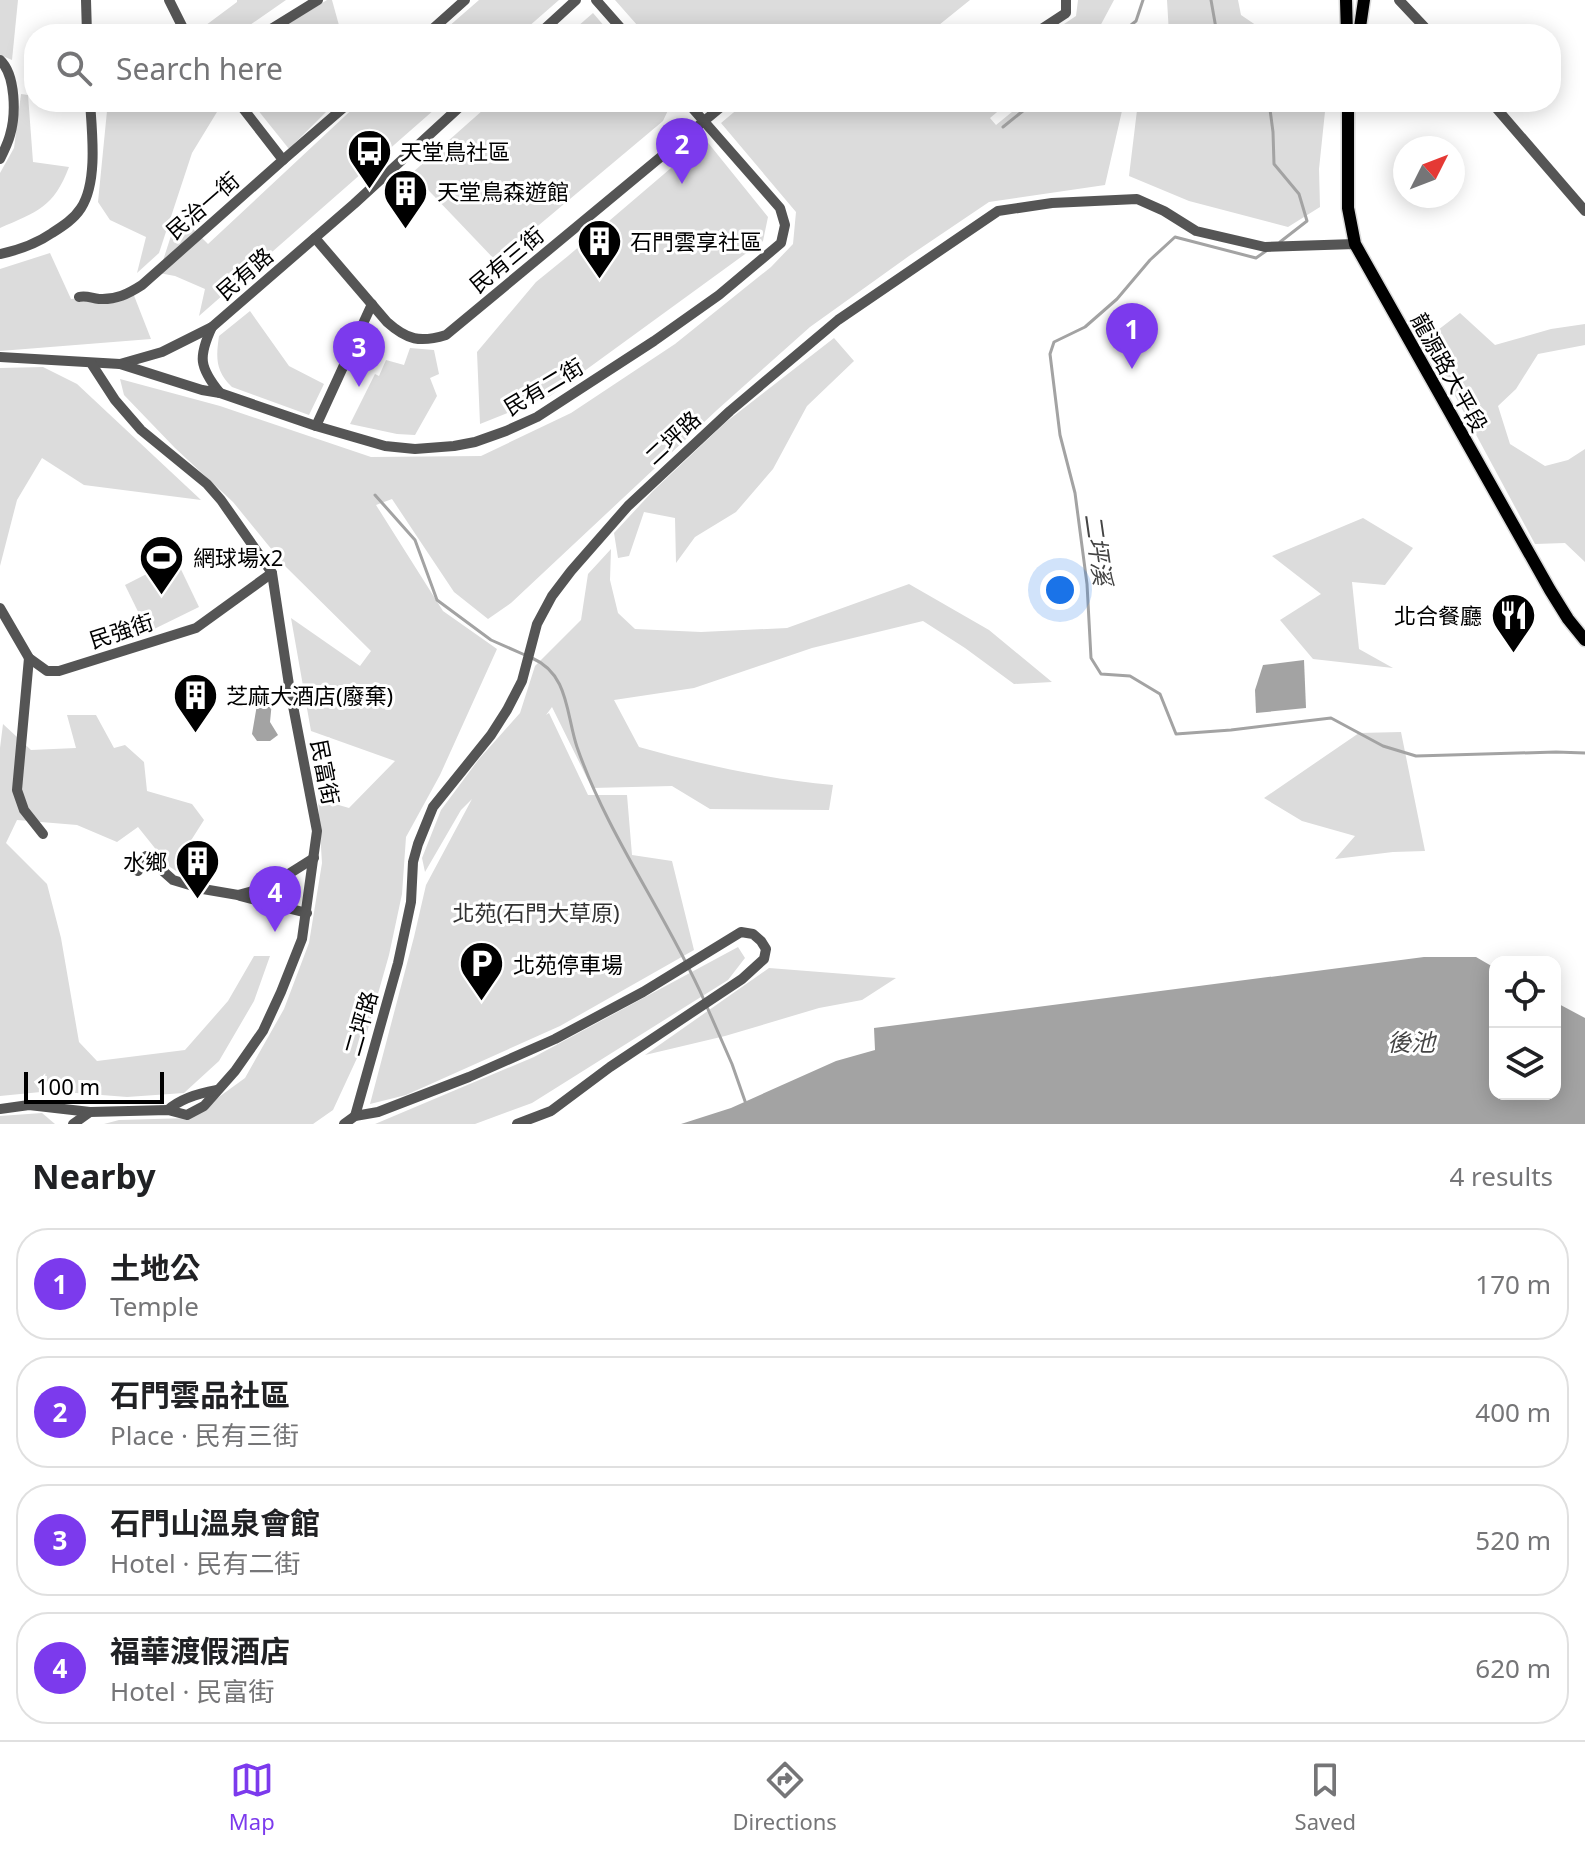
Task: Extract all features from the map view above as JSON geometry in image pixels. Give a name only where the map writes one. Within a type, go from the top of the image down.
[{"type":"main road","points":[[1346,1],[1347,24]]},
{"type":"main road","points":[[1361,24],[1365,2]]},
{"type":"main road","name":"龍源路大平段","points":[[1348,112],[1348,208],[1355,244],[1550,590],[1585,640]]},
{"type":"street","points":[[86,0],[87,24]]},
{"type":"street","points":[[169,0],[181,24]]},
{"type":"street","points":[[279,24],[318,0]]},
{"type":"street","points":[[438,24],[465,0]]},
{"type":"street","points":[[550,24],[576,0]]},
{"type":"street","points":[[596,0],[617,24]]},
{"type":"street","points":[[1049,24],[1066,13],[1066,0]]},
{"type":"street","points":[[1399,0],[1422,24]]},
{"type":"street","points":[[0,60],[6,66],[13,87],[11,133],[0,159]]},
{"type":"street","points":[[0,254],[43,239],[69,222],[83,206],[93,159],[91,112]]},
{"type":"street","points":[[246,112],[283,160]]},
{"type":"street","name":"民治一街","points":[[79,297],[123,297],[142,285],[338,112]]},
{"type":"street","name":"民有路","points":[[0,357],[120,364],[162,352],[212,327],[454,112]]},
{"type":"street","name":"民有二街","points":[[120,364],[385,446],[415,449],[454,446],[506,431],[537,417],[654,341],[719,295],[781,243],[785,225],[780,208],[696,112]]},
{"type":"street","name":"民有三街","points":[[315,238],[399,333],[428,340],[446,335],[715,112]]},
{"type":"street","points":[[1500,112],[1585,211]]},
{"type":"street","name":"二坪路","points":[[355,1116],[398,963],[411,902],[413,862],[433,807],[491,735],[507,710],[522,681],[537,624],[552,596],[628,506],[730,411],[838,320],[998,211],[1052,203],[1137,199],[1196,231],[1265,247],[1355,244]]},
{"type":"street","points":[[316,426],[372,304]]},
{"type":"street","points":[[212,327],[202,348],[202,362],[209,379],[220,393]]},
{"type":"street","name":"民富街","points":[[0,1109],[29,1105],[90,1112],[168,1110],[202,1092],[217,1090],[235,1071],[263,1031],[294,963],[307,913],[314,858],[317,831],[272,573],[221,500],[207,484],[141,430],[115,400],[91,363]]},
{"type":"street","name":"民強街","points":[[29,658],[47,671],[59,671],[196,628],[272,573]]},
{"type":"street","points":[[0,608],[29,658],[17,790],[24,810],[43,834]]},
{"type":"street","points":[[138,871],[146,856],[173,880],[307,913]]},
{"type":"street","points":[[238,895],[268,887],[314,858]]},
{"type":"street","points":[[344,1124],[355,1116],[378,1112],[469,1077],[555,1039],[643,992],[741,932],[753,934],[761,941],[766,949],[764,959],[742,979],[610,1067],[551,1111],[517,1124]]},
{"type":"street","points":[[73,1124],[90,1112]]},
{"type":"green space","points":[[0,0],[18,0],[12,60],[0,55]]},
{"type":"green space","points":[[286,0],[251,24],[207,24],[237,2]]},
{"type":"green space","points":[[327,0],[332,0],[339,24],[288,24]]},
{"type":"green space","points":[[479,0],[559,0],[531,24],[451,24]]},
{"type":"green space","points":[[615,0],[970,0],[940,24],[636,24]]},
{"type":"green space","points":[[1078,0],[1114,0],[1101,24],[1064,24],[1076,16]]},
{"type":"green space","points":[[1167,0],[1238,0],[1241,15],[1254,24],[1168,24]]},
{"type":"green space","points":[[593,13],[602,24],[580,24]]},
{"type":"green space","points":[[21,94],[24,94],[24,112],[29,112],[33,162],[69,167],[50,200],[0,228],[0,173],[14,148]]},
{"type":"green space","points":[[107,112],[217,112],[192,153],[159,253],[137,273],[146,237],[110,220],[98,202]]},
{"type":"green space","points":[[259,112],[326,112],[289,149]]},
{"type":"green space","points":[[349,112],[432,112],[199,316],[205,289],[175,276],[159,273],[178,214],[208,244]]},
{"type":"green space","points":[[481,112],[667,112],[663,121],[496,261],[412,173]]},
{"type":"green space","points":[[734,112],[997,112],[990,118],[996,125],[1012,112],[1122,112],[1105,185],[989,202],[909,256],[810,327],[511,603],[488,619],[454,592],[392,499],[376,505],[443,611],[497,649],[440,775],[406,837],[402,894],[389,955],[364,1043],[333,1110],[313,1124],[104,1124],[119,1120],[190,1118],[245,1078],[284,1009],[309,943],[322,863],[318,799],[349,808],[395,761],[311,731],[291,618],[360,666],[371,651],[286,567],[233,502],[124,395],[120,379],[220,406],[371,457],[481,456],[571,413],[675,344],[771,267],[793,244],[796,212],[721,123]]},
{"type":"green space","points":[[1137,112],[1325,112],[1319,169],[1320,207],[1288,227],[1189,201],[1129,176]]},
{"type":"green space","points":[[705,139],[768,217],[763,241],[550,396],[480,424],[477,352],[536,282]]},
{"type":"green space","points":[[50,253],[71,299],[133,293],[151,339],[0,351],[0,269]]},
{"type":"green space","points":[[250,311],[289,366],[324,384],[309,415],[232,387],[222,375],[217,357],[219,336]]},
{"type":"green space","points":[[1460,313],[1495,345],[1551,329],[1585,324],[1585,345],[1538,354],[1516,389],[1498,406],[1510,444],[1545,466],[1568,460],[1585,449],[1585,562],[1565,543],[1535,544],[1425,340]]},
{"type":"green space","points":[[834,338],[854,361],[807,406],[773,469],[736,512],[695,537],[676,563],[675,518],[644,512],[629,556],[618,558],[614,533],[653,491],[726,422]]},
{"type":"green space","points":[[410,348],[434,350],[439,374],[430,378],[437,396],[415,435],[350,424],[375,374],[379,376],[386,360],[404,365]]},
{"type":"green space","points":[[43,367],[77,384],[201,500],[84,485],[42,458],[17,500],[0,566],[0,368]]},
{"type":"green space","points":[[1363,518],[1413,548],[1385,585],[1352,582],[1359,649],[1393,668],[1313,659],[1280,620],[1321,594],[1272,556]]},
{"type":"green space","name":"北苑(石門大草原)","points":[[611,549],[610,580],[618,613],[635,629],[701,632],[787,628],[909,584],[989,630],[1052,682],[1014,684],[923,621],[812,648],[694,688],[614,700],[639,747],[735,770],[833,785],[829,810],[710,809],[672,786],[592,788],[552,707],[546,715],[549,713],[588,795],[627,795],[632,855],[672,861],[694,950],[560,1026],[406,1095],[370,1104],[426,885],[472,799],[461,810],[425,872],[422,858],[441,810],[479,759],[520,713],[535,666],[581,620],[588,574]]},
{"type":"green space","name":"網球場x2","points":[[176,559],[199,607],[148,632],[125,585]]},
{"type":"green space","points":[[67,715],[96,715],[114,748],[125,745],[144,762],[147,791],[192,804],[204,820],[183,853],[207,877],[206,882],[187,878],[170,867],[138,827],[117,842],[77,825],[17,820],[6,843],[47,884],[61,938],[79,1042],[97,1061],[185,1050],[228,1001],[254,956],[270,956],[254,1001],[219,1061],[184,1093],[127,1097],[51,1091],[0,1096],[0,748],[3,724],[31,750],[76,748]]},
{"type":"green space","points":[[1401,732],[1425,851],[1335,859],[1355,836],[1302,821],[1264,798],[1359,733]]},
{"type":"green space","points":[[738,947],[745,958],[728,980],[532,1103],[475,1124],[375,1124],[534,1057]]},
{"type":"green space","points":[[769,968],[896,978],[862,1000],[819,1008],[725,1036],[645,1055]]},
{"type":"green space","points":[[42,1113],[55,1124],[0,1124],[0,1116]]},
{"type":"water","points":[[1304,660],[1306,708],[1256,713],[1255,690],[1263,665]]},
{"type":"water","points":[[258,699],[272,701],[270,722],[278,735],[270,741],[257,741],[252,734]]},
{"type":"water","name":"後池","points":[[1424,957],[1476,957],[1489,965],[1489,1100],[1561,1100],[1561,1005],[1585,1018],[1585,1124],[681,1124],[731,1108],[836,1061],[875,1050],[874,1028]]},
{"type":"waterway","points":[[1132,24],[1143,0]]},
{"type":"waterway","name":"二坪溪","points":[[1211,0],[1215,24]]},
{"type":"waterway","points":[[1003,127],[1022,112]]},
{"type":"waterway","name":"二坪溪","points":[[1270,112],[1274,164],[1299,194],[1307,221],[1280,242]]},
{"type":"waterway","name":"二坪溪","points":[[1266,251],[1256,258],[1175,237],[1150,260],[1117,299],[1085,327],[1054,342],[1050,354],[1060,435],[1075,493],[1087,584],[1091,658],[1101,674],[1130,676],[1160,694],[1176,734],[1331,718],[1383,746],[1416,756],[1585,753]]},
{"type":"waterway","points":[[375,495],[415,540],[437,600],[491,640],[525,655]]},
{"type":"waterway","points":[[532,658],[544,665],[560,684],[577,747],[590,780],[704,1000]]},
{"type":"waterway","points":[[707,1007],[746,1104]]},
{"type":"place","name":"石門雲品社區","points":[[682,184]]},
{"type":"place","name":"天堂鳥社區","points":[[369,190]]},
{"type":"place","name":"天堂鳥森遊館","points":[[406,230]]},
{"type":"place","name":"石門雲享社區","points":[[599,280]]},
{"type":"place","name":"土地公","points":[[1132,369]]},
{"type":"place","name":"石門山溫泉會館","points":[[359,387]]},
{"type":"place","name":"網球場x2","points":[[162,596]]},
{"type":"place","name":"北合餐廳","points":[[1513,654]]},
{"type":"place","name":"芝麻大酒店(廢棄)","points":[[195,734]]},
{"type":"place","name":"水鄉","points":[[198,900]]},
{"type":"place","name":"福華渡假酒店","points":[[275,932]]},
{"type":"place","name":"北苑停車場","points":[[482,1003]]}]
